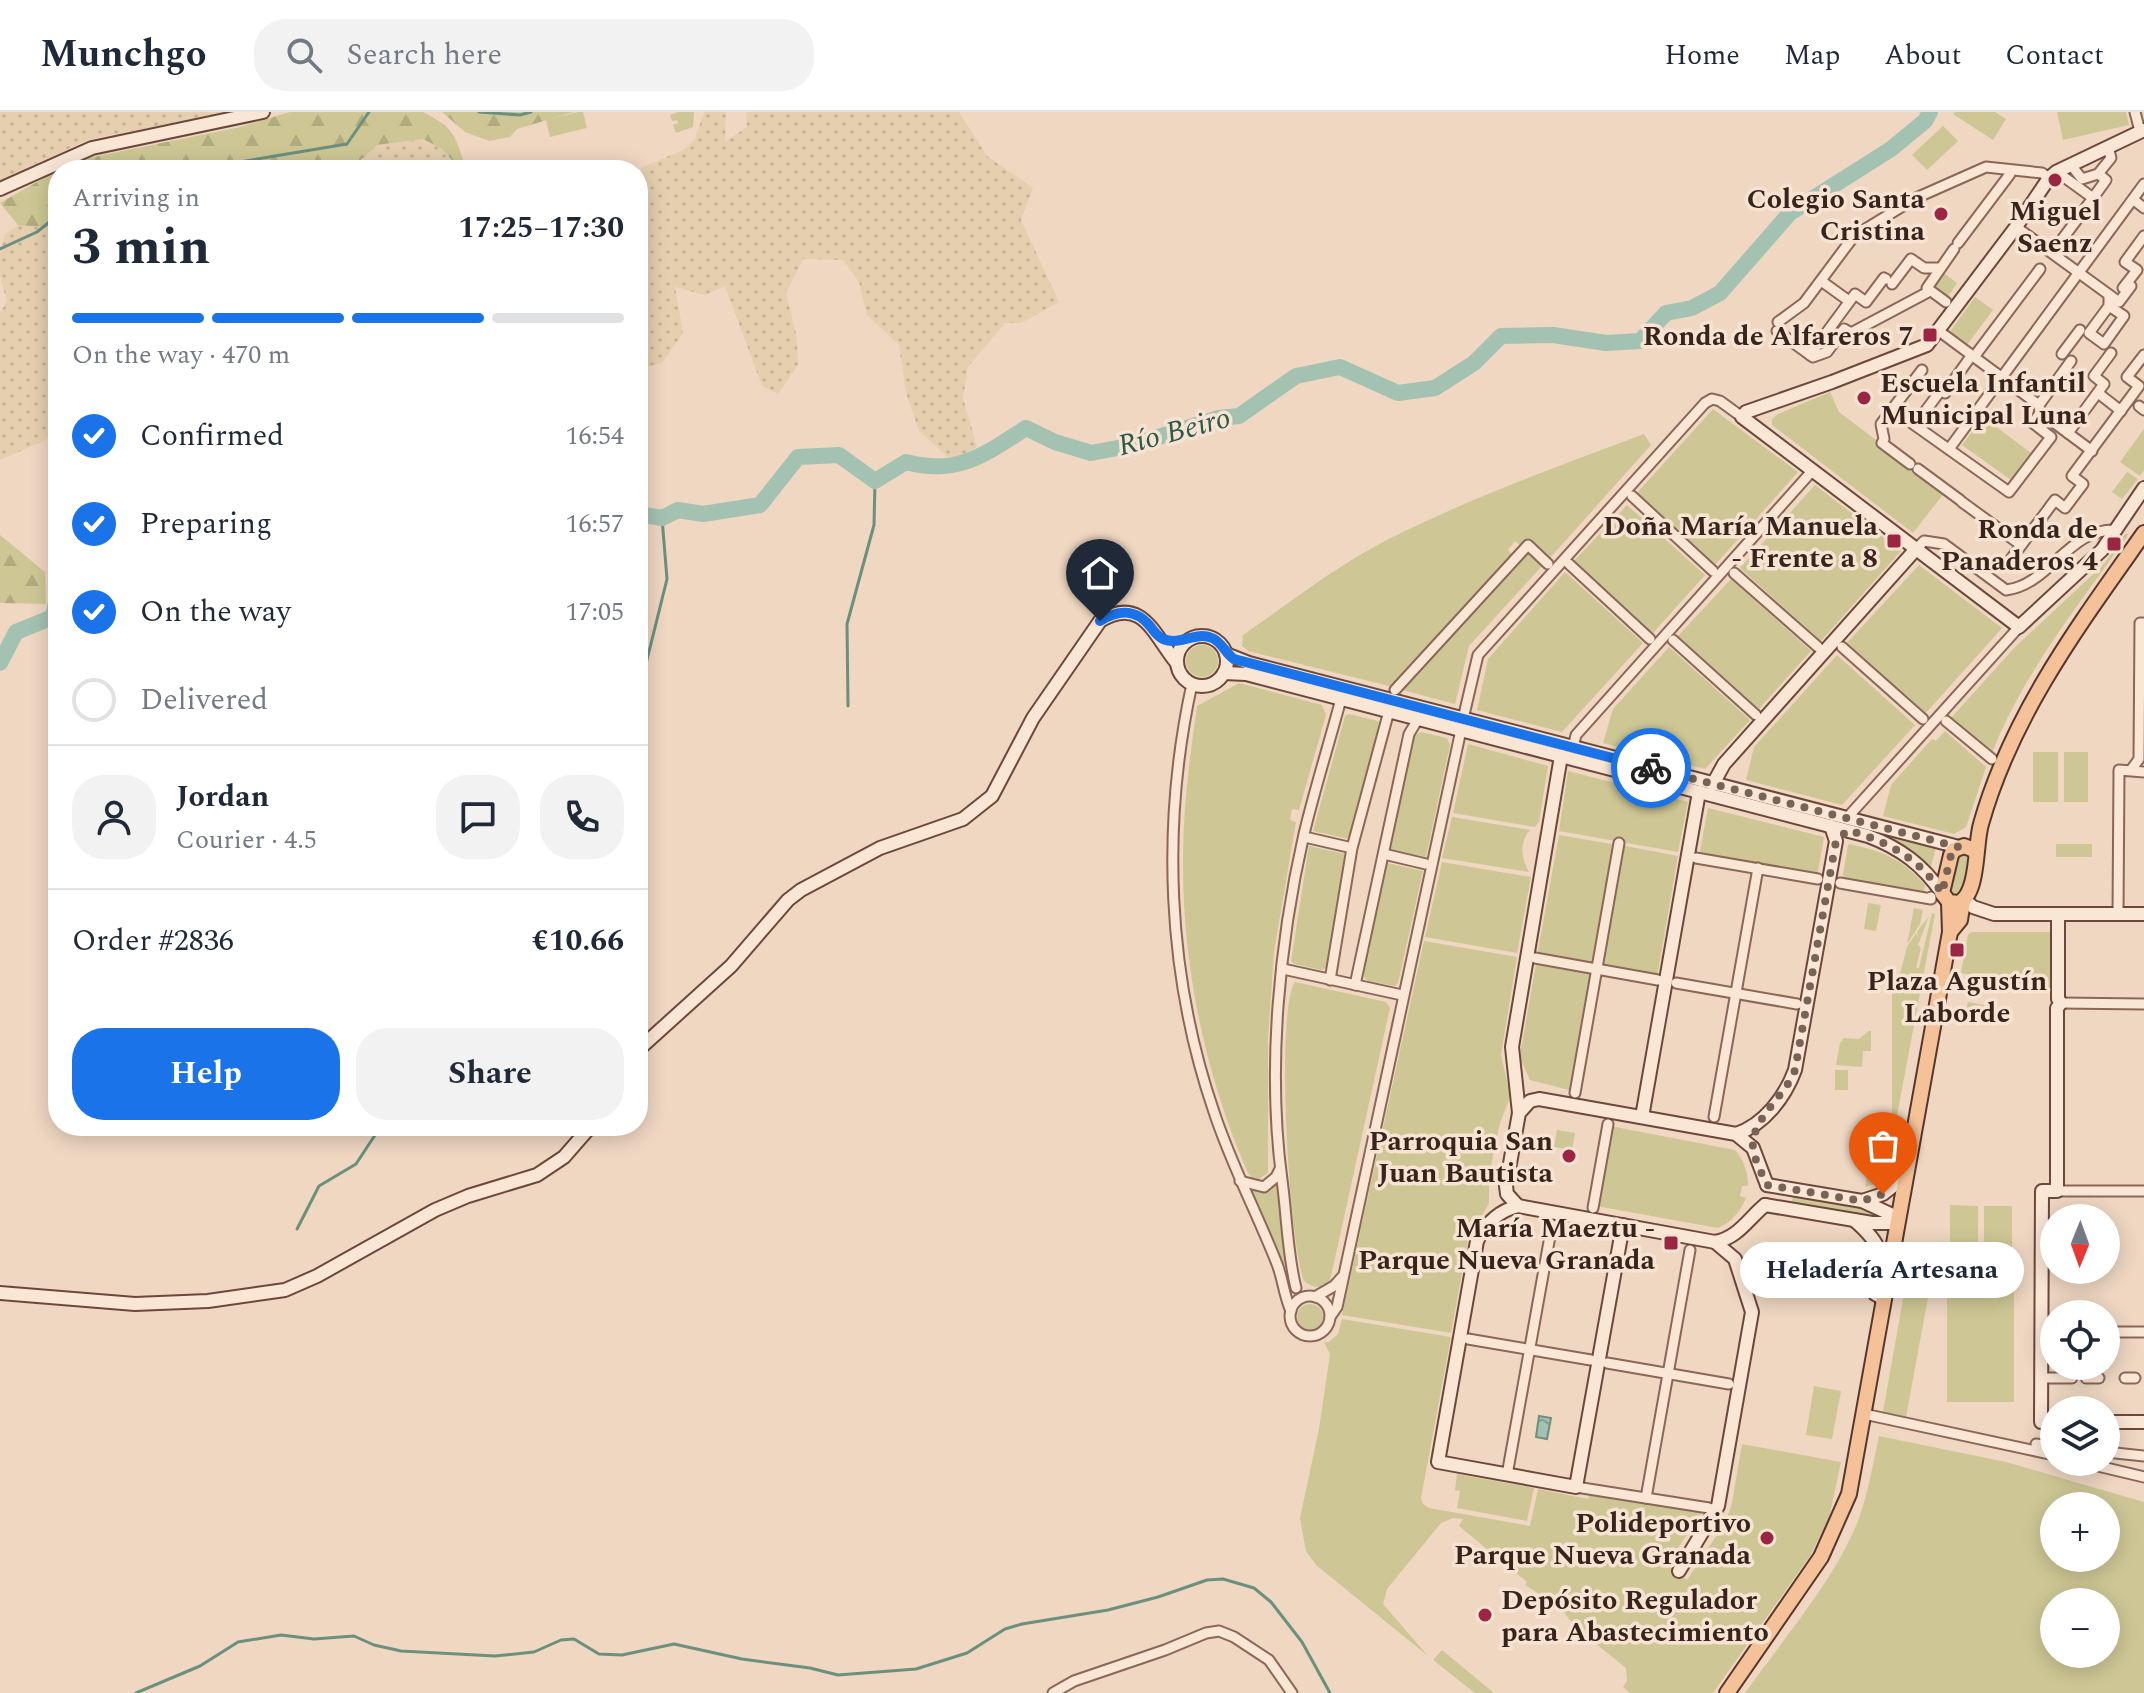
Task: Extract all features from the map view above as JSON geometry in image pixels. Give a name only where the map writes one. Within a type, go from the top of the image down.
[{"type":"main road","points":[[1727,1693],[1808,1577],[1832,1537],[1849,1494],[1955,905],[1951,855],[1966,849],[1979,828],[2017,727],[2037,690],[2144,533]]},
{"type":"main road","points":[[1950,932],[1955,905],[1976,862],[1966,849]]},
{"type":"street","points":[[65,160],[92,148],[263,112]]},
{"type":"street","points":[[1742,417],[1746,412],[1927,345],[2049,178],[2068,171],[2142,130],[2135,112]]},
{"type":"street","points":[[2068,171],[2082,179],[2098,174],[2111,158],[2108,147]]},
{"type":"street","points":[[1930,291],[1851,333],[1844,329],[1827,352],[1813,357],[1778,326],[1804,303],[1854,236],[1928,191],[1986,167],[2042,173],[2049,178]]},
{"type":"street","points":[[0,189],[48,168]]},
{"type":"street","points":[[2068,171],[2093,198]]},
{"type":"street","points":[[1946,302],[1927,288],[2010,174]]},
{"type":"street","points":[[2055,249],[2106,180],[2101,176]]},
{"type":"street","points":[[1949,449],[2144,184]]},
{"type":"street","points":[[2134,200],[2144,208]]},
{"type":"street","points":[[2016,227],[2119,302],[2131,286]]},
{"type":"street","points":[[2137,270],[2125,262],[2144,236]]},
{"type":"street","points":[[1810,355],[1855,294],[1866,302],[1884,278],[1889,282],[1911,259],[1924,268],[1939,268]]},
{"type":"street","points":[[2112,298],[2144,261]]},
{"type":"street","points":[[1918,421],[1941,390],[1945,393],[2040,269]]},
{"type":"street","points":[[1824,283],[1849,301]]},
{"type":"street","points":[[2062,354],[2080,330]]},
{"type":"street","points":[[1939,331],[2039,405]]},
{"type":"street","points":[[2068,433],[2104,384],[2094,376],[2111,353]]},
{"type":"street","points":[[2011,559],[2055,500],[2065,508],[2083,484],[2072,476],[2139,386],[2127,377],[2144,355]]},
{"type":"street","points":[[1891,411],[2009,492],[2051,437],[2033,423],[2040,413],[2039,405],[2071,361]]},
{"type":"street","points":[[1922,370],[1881,424],[1882,443],[2021,545]]},
{"type":"street","points":[[2098,393],[2121,411]]},
{"type":"street","points":[[1192,684],[1177,774],[1173,860],[1177,941],[1190,1023],[1213,1109],[1278,1268],[1292,1324],[1306,1336],[1324,1331],[1337,1307],[1402,995],[1478,655],[1705,403],[1712,399],[1720,401],[2019,627]]},
{"type":"street","points":[[1761,431],[1762,416],[1771,404]]},
{"type":"street","points":[[2045,416],[2092,451]]},
{"type":"street","points":[[1573,747],[1576,735],[1813,470]]},
{"type":"street","points":[[1736,1134],[1759,1123],[1787,1089],[1795,1070],[1836,841],[1847,824],[2019,627],[2094,558],[2117,530],[2144,488]]},
{"type":"street","points":[[1632,496],[1713,571]]},
{"type":"street","points":[[1713,784],[1724,764],[1924,541],[1944,544],[2006,590],[2019,588],[2035,579],[2060,554],[2101,529],[2117,530]]},
{"type":"street","points":[[1395,690],[1528,545],[1548,564]]},
{"type":"street","points":[[1569,564],[1650,639]]},
{"type":"street","points":[[1734,573],[1818,647]]},
{"type":"street","points":[[648,1041],[731,966],[788,900],[801,890],[880,848],[963,819],[992,796],[1033,718],[1100,621],[1114,613],[1129,612],[1148,623],[1176,662],[1181,676],[1192,684],[1209,685],[1224,673],[1238,672],[1418,719],[1462,724],[1573,747],[1847,824],[1966,849]]},
{"type":"street","points":[[2131,770],[2139,759],[2140,623],[2144,623]]},
{"type":"street","points":[[1158,636],[1174,642],[1203,636],[1211,638],[1234,659],[1462,724],[1561,756],[1831,826],[1847,824],[1909,857],[1955,905]]},
{"type":"street","points":[[1176,662],[1178,652],[1187,640]]},
{"type":"street","points":[[1673,640],[1756,715]]},
{"type":"street","points":[[1842,647],[1923,719]]},
{"type":"street","points":[[1224,673],[1226,654]]},
{"type":"street","points":[[1296,1288],[1289,1260],[1280,1169],[1277,1077],[1283,969],[1303,837],[1341,699]]},
{"type":"street","points":[[1330,980],[1352,848],[1389,711]]},
{"type":"street","points":[[1355,985],[1409,734],[1418,719]]},
{"type":"street","points":[[1946,721],[1992,759]]},
{"type":"street","points":[[1561,756],[1512,1047],[1519,1113],[1506,1186],[1491,1220],[1477,1241],[1438,1462],[1709,1508]]},
{"type":"street","points":[[2118,914],[2119,770],[2144,772]]},
{"type":"street","points":[[1642,1117],[1699,792]]},
{"type":"street","points":[[1831,826],[1836,841]]},
{"type":"street","points":[[1309,838],[1348,847]]},
{"type":"street","points":[[1575,1093],[1619,843]]},
{"type":"street","points":[[1388,855],[1426,864]]},
{"type":"street","points":[[1696,858],[1818,879]]},
{"type":"street","points":[[1714,1117],[1758,868]]},
{"type":"street","points":[[1840,883],[1931,899],[1986,918],[1994,914],[2144,914]]},
{"type":"street","points":[[2058,914],[2058,999],[2061,1003]]},
{"type":"street","points":[[1535,958],[1658,980]]},
{"type":"street","points":[[1283,969],[1402,995]]},
{"type":"street","points":[[1676,983],[1797,1004]]},
{"type":"street","points":[[2061,1003],[2144,1004]]},
{"type":"street","points":[[2057,1191],[2057,1008],[2061,1003]]},
{"type":"street","points":[[1517,1079],[1539,1099]]},
{"type":"street","points":[[1491,1220],[1518,1206],[1715,1242],[1730,1238],[1783,1198],[1753,1148],[1736,1134],[1539,1099],[1530,1101],[1519,1113]]},
{"type":"street","points":[[1753,1148],[1759,1123]]},
{"type":"street","points":[[1593,1208],[1608,1124]]},
{"type":"street","points":[[0,1293],[135,1304],[208,1301],[285,1290],[317,1276],[444,1205],[537,1175],[564,1157],[582,1136]]},
{"type":"street","points":[[1240,1181],[1264,1187],[1280,1169]]},
{"type":"street","points":[[1862,1201],[1883,1194],[1906,1176]]},
{"type":"street","points":[[1506,1186],[1507,1194],[1518,1206]]},
{"type":"street","points":[[1774,1187],[1785,1187],[1862,1201],[1898,1220],[1854,1220],[1771,1205],[1761,1193],[1774,1187]]},
{"type":"street","points":[[2047,1300],[2042,1191],[2144,1191]]},
{"type":"street","points":[[1854,1220],[1878,1245],[1880,1267],[1875,1294],[1884,1299]]},
{"type":"street","points":[[1507,1475],[1552,1225]]},
{"type":"street","points":[[1576,1487],[1623,1225]]},
{"type":"street","points":[[1679,1571],[1711,1521],[1722,1488],[1752,1312],[1735,1259],[1737,1233]]},
{"type":"street","points":[[1715,1242],[1735,1259]]},
{"type":"street","points":[[1646,1498],[1690,1250]]},
{"type":"street","points":[[1278,1268],[1302,1298]]},
{"type":"street","points":[[1291,1311],[1302,1298],[1315,1297],[1334,1286],[1342,1277]]},
{"type":"street","points":[[1315,1297],[1327,1306],[1330,1317]]},
{"type":"street","points":[[2120,1332],[2144,1332]]},
{"type":"street","points":[[1468,1339],[1591,1360]]},
{"type":"street","points":[[1607,1363],[1729,1384]]},
{"type":"street","points":[[1864,1414],[2040,1452]]},
{"type":"street","points":[[2120,1422],[2144,1422]]},
{"type":"street","points":[[2036,1444],[2040,1444]]},
{"type":"street","points":[[2120,1453],[2144,1456]]},
{"type":"street","points":[[2120,1471],[2144,1477]]},
{"type":"street","points":[[1053,1693],[1074,1681],[1219,1631],[1269,1660],[1292,1693]]},
{"type":"shaded area","points":[[0,112],[231,112],[90,139],[0,180]]},
{"type":"shaded area","points":[[704,112],[726,112],[725,142],[747,127],[746,112],[959,112],[987,156],[1033,188],[1021,220],[1059,302],[1021,323],[1005,323],[968,367],[963,398],[977,447],[952,461],[919,431],[906,393],[899,345],[867,315],[859,282],[843,260],[803,259],[786,293],[797,338],[798,365],[778,394],[762,386],[725,286],[705,295],[675,287],[683,333],[662,363],[648,366],[648,165],[683,150],[695,139]]},
{"type":"shaded area","points":[[423,139],[442,149],[452,160],[361,160],[377,145]]},
{"type":"shaded area","points":[[18,225],[48,227],[48,438],[0,460],[0,313],[7,301],[0,276],[0,254],[5,234]]},
{"type":"green space","points":[[290,112],[423,112],[451,132],[463,160],[452,160],[442,149],[423,139],[377,145],[361,160],[83,160],[240,127]]},
{"type":"green space","points":[[442,112],[574,112],[517,129],[510,137],[489,141],[465,132]]},
{"type":"green space","points":[[583,112],[587,128],[550,137],[546,120]]},
{"type":"green space","points":[[694,112],[693,127],[676,133],[673,125],[678,123],[677,120],[672,121],[670,115]]},
{"type":"green space","points":[[1995,112],[2006,119],[1993,140],[1953,114]]},
{"type":"green space","points":[[2057,112],[2126,112],[2129,125],[2063,140]]},
{"type":"green space","points":[[1943,126],[1958,141],[1927,170],[1912,155]]},
{"type":"green space","points":[[48,176],[48,227],[18,225],[0,203]]},
{"type":"green space","points":[[1941,271],[1957,283],[1946,300],[1929,288]]},
{"type":"green space","points":[[1975,297],[1993,310],[1967,345],[1949,333]]},
{"type":"green space","points":[[1830,392],[1839,412],[1945,492],[1913,533],[1772,425],[1772,419],[1778,414]]},
{"type":"green space","points":[[1713,409],[1798,472],[1715,565],[1636,494]]},
{"type":"green space","points":[[1983,417],[2031,453],[2011,480],[1962,445]]},
{"type":"green space","points":[[2144,429],[2144,470],[2140,476],[2120,462]]},
{"type":"green space","points":[[1644,434],[1651,445],[1550,558],[1528,538],[1520,545],[1515,541],[1508,550],[1512,554],[1393,687],[1248,651],[1242,646],[1243,635],[1366,551],[1480,497]]},
{"type":"green space","points":[[2127,472],[2138,479],[2122,499],[2112,492]]},
{"type":"green space","points":[[1815,485],[1901,551],[1821,641],[1740,568]]},
{"type":"green space","points":[[1627,505],[1705,575],[1653,633],[1573,562]]},
{"type":"green space","points":[[2126,533],[2128,535],[2036,667],[1992,753],[1951,718],[2015,647],[2104,564]]},
{"type":"green space","points":[[0,535],[45,572],[46,604],[0,603]]},
{"type":"green space","points":[[1529,551],[1543,565],[1469,646],[1455,704],[1402,690]]},
{"type":"green space","points":[[1919,565],[2002,628],[1925,714],[1846,644]]},
{"type":"green space","points":[[1565,572],[1643,643],[1562,732],[1477,710],[1488,659]]},
{"type":"green space","points":[[1731,579],[1811,651],[1759,709],[1678,636]]},
{"type":"green space","points":[[1202,645],[1213,650],[1218,661],[1213,672],[1202,677],[1191,672],[1186,661],[1191,650]]},
{"type":"green space","points":[[1669,647],[1750,720],[1705,769],[1603,743],[1613,709]]},
{"type":"green space","points":[[1837,655],[1915,725],[1842,805],[1746,780],[1754,747]]},
{"type":"green space","points":[[1239,683],[1322,705],[1326,715],[1299,810],[1292,809],[1290,820],[1296,822],[1274,952],[1268,1039],[1268,1173],[1259,1179],[1252,1178],[1248,1173],[1208,1058],[1192,979],[1184,898],[1184,820],[1197,706]]},
{"type":"green space","points":[[1349,714],[1378,721],[1379,728],[1349,839],[1313,831],[1345,716]]},
{"type":"green space","points":[[1945,731],[1986,767],[1966,827],[1954,834],[1883,816],[1891,785],[1932,739],[1936,741]]},
{"type":"green space","points":[[1421,732],[1447,738],[1450,745],[1426,857],[1390,849],[1414,736]]},
{"type":"green space","points":[[1468,744],[1548,766],[1539,822],[1535,827],[1453,813]]},
{"type":"green space","points":[[2033,752],[2058,752],[2058,802],[2033,802]]},
{"type":"green space","points":[[2064,752],[2088,752],[2088,802],[2064,802]]},
{"type":"green space","points":[[1568,771],[1688,802],[1678,852],[1559,831]]},
{"type":"green space","points":[[1708,808],[1824,837],[1817,877],[1699,856]]},
{"type":"green space","points":[[1452,817],[1530,830],[1522,851],[1529,872],[1442,858]]},
{"type":"green space","points":[[1873,830],[1936,848],[1930,870],[1900,844],[1873,833]]},
{"type":"green space","points":[[1559,835],[1617,845],[1594,966],[1537,956]]},
{"type":"green space","points":[[1850,844],[1900,862],[1925,885],[1927,896],[1842,881]]},
{"type":"green space","points":[[2056,844],[2092,844],[2092,857],[2056,857]]},
{"type":"green space","points":[[1620,845],[1678,856],[1657,977],[1599,967]]},
{"type":"green space","points":[[1309,846],[1345,854],[1328,962],[1322,970],[1291,961]]},
{"type":"green space","points":[[1962,852],[1969,854],[1971,861],[1963,893],[1953,897],[1948,893],[1957,857]]},
{"type":"green space","points":[[1442,862],[1531,877],[1517,953],[1425,937]]},
{"type":"green space","points":[[1387,863],[1423,871],[1395,986],[1368,981],[1362,975]]},
{"type":"green space","points":[[1868,903],[1881,905],[1876,931],[1864,929]]},
{"type":"green space","points":[[1914,908],[1923,910],[1920,924],[1907,944]]},
{"type":"green space","points":[[1932,913],[1935,914],[1894,1131],[1872,1127],[1874,1119],[1892,1122],[1892,991],[1896,989],[1907,947],[1916,933],[1918,940],[1917,932],[1929,916],[1918,945],[1921,948],[1916,968],[1919,968]]},
{"type":"green space","points":[[1971,932],[2051,932],[2052,991],[1961,973]]},
{"type":"green space","points":[[1424,941],[1517,957],[1501,1055],[1509,1100],[1500,1123],[1489,1176],[1489,1203],[1468,1241],[1451,1333],[1342,1315]]},
{"type":"green space","points":[[1548,962],[1594,970],[1573,1091],[1530,1080],[1521,1060],[1536,964],[1547,966]]},
{"type":"green space","points":[[1295,982],[1386,1002],[1390,1008],[1330,1281],[1321,1287],[1304,1281],[1298,1259],[1289,1178],[1286,1035],[1289,1001]]},
{"type":"green space","points":[[1968,1002],[1993,1007],[1990,1020],[1965,1016]]},
{"type":"green space","points":[[1869,1031],[1871,1051],[1863,1051],[1862,1067],[1836,1065],[1840,1043],[1844,1038],[1859,1039]]},
{"type":"green space","points":[[1835,1070],[1848,1070],[1848,1090],[1835,1090]]},
{"type":"green space","points":[[1610,1126],[1735,1150],[1743,1162],[1748,1181],[1748,1186],[1742,1186],[1740,1196],[1746,1198],[1741,1208],[1731,1220],[1718,1228],[1596,1206]]},
{"type":"green space","points":[[1557,1130],[1575,1133],[1572,1150],[1554,1147]]},
{"type":"green space","points":[[1868,1167],[1886,1170],[1878,1183],[1865,1187]]},
{"type":"green space","points":[[1280,1176],[1286,1269],[1248,1189],[1267,1189]]},
{"type":"green space","points":[[1793,1196],[1884,1212],[1883,1218],[1792,1202]]},
{"type":"green space","points":[[1950,1205],[1978,1206],[1978,1261],[1950,1260]]},
{"type":"green space","points":[[1984,1206],[2012,1206],[2012,1261],[1984,1260]]},
{"type":"green space","points":[[1947,1286],[2014,1286],[2014,1402],[1947,1402]]},
{"type":"green space","points":[[1905,1288],[1929,1292],[1906,1417],[1883,1412]]},
{"type":"green space","points":[[1310,1304],[1319,1308],[1323,1317],[1319,1326],[1310,1330],[1301,1326],[1297,1317],[1301,1308]]},
{"type":"green space","points":[[1342,1319],[1451,1337],[1421,1498],[1429,1508],[1530,1526],[1538,1489],[1588,1499],[1590,1492],[1703,1511],[1667,1564],[1687,1580],[1726,1521],[1742,1444],[1841,1462],[1829,1518],[1810,1556],[1713,1693],[1630,1693],[1623,1687],[1627,1681],[1626,1668],[1574,1626],[1560,1607],[1525,1585],[1527,1582],[1459,1526],[1463,1519],[1453,1518],[1441,1523],[1387,1589],[1383,1604],[1428,1656],[1316,1565],[1306,1551],[1300,1518],[1319,1429],[1330,1354],[1324,1342],[1329,1342],[1338,1334]]},
{"type":"green space","points":[[1814,1386],[1841,1391],[1832,1439],[1806,1435]]},
{"type":"green space","points":[[1879,1436],[2006,1462],[2040,1472],[2040,1476],[2054,1476],[2110,1492],[2040,1492],[2040,1572],[2120,1572],[2120,1495],[2144,1502],[2144,1693],[1745,1693],[1836,1565],[1865,1500]]},
{"type":"green space","points":[[1457,1474],[1534,1488],[1527,1521],[1457,1508],[1460,1491],[1455,1490]]},
{"type":"green space","points":[[1442,1650],[1494,1693],[1475,1693],[1433,1660]]},
{"type":"water","points":[[1539,1416],[1551,1418],[1547,1439],[1536,1437]]},
{"type":"waterway","points":[[252,160],[347,144],[369,112]]},
{"type":"waterway","points":[[479,112],[520,115],[531,112]]},
{"type":"waterway","name":"Río Beiro","points":[[648,516],[662,518],[678,510],[703,514],[760,505],[798,457],[839,455],[875,481],[906,462],[924,466],[955,465],[997,447],[1026,428],[1055,442],[1091,453],[1133,445],[1219,418],[1239,416],[1296,376],[1340,367],[1398,393],[1435,388],[1474,363],[1501,336],[1553,335],[1606,343],[1640,341],[1666,313],[1692,308],[1720,293],[1790,213],[1891,149],[1925,121],[1930,112]]},
{"type":"waterway","points":[[0,249],[37,232],[48,223]]},
{"type":"waterway","points":[[848,706],[847,624],[874,525],[875,481]]},
{"type":"waterway","points":[[648,656],[667,579],[662,518]]},
{"type":"waterway","name":"Río Beiro","points":[[0,663],[16,632],[48,619]]},
{"type":"waterway","points":[[297,1229],[319,1186],[356,1164],[374,1136]]},
{"type":"waterway","points":[[136,1693],[200,1666],[238,1642],[281,1635],[314,1639],[354,1636],[374,1645],[401,1651],[495,1656],[534,1652],[561,1640],[574,1639],[599,1654],[622,1655],[674,1644],[838,1675],[916,1669],[967,1653],[1005,1629],[1022,1624],[1108,1610],[1207,1580],[1223,1579],[1254,1588],[1271,1602],[1302,1642],[1330,1693]]},
{"type":"way so far","points":[[1651,768],[1959,847],[1951,855],[1942,893],[1918,864],[1886,843],[1848,830],[1836,841],[1795,1070],[1787,1089],[1759,1123],[1755,1134],[1753,1148],[1767,1185],[1862,1201],[1883,1194]]},
{"type":"place","name":"Miguel Saenz","points":[[2055,180]]},
{"type":"place","name":"Colegio Santa Cristina","points":[[1941,214]]},
{"type":"place","name":"Ronda de Alfareros 7","points":[[1930,335]]},
{"type":"place","name":"Escuela Infantil Municipal Luna","points":[[1864,398]]},
{"type":"place","name":"Doña María Manuela - Frente a 8","points":[[1894,541]]},
{"type":"place","name":"Ronda de Panaderos 4","points":[[2114,544]]},
{"type":"place","name":"Plaza Agustín Laborde","points":[[1957,950]]},
{"type":"place","name":"Parroquia San Juan Bautista","points":[[1569,1156]]},
{"type":"place","name":"Heladería Artesana","points":[[1883,1194]]},
{"type":"place","name":"María Maeztu - Parque Nueva Granada","points":[[1671,1243]]},
{"type":"place","name":"Polideportivo Parque Nueva Granada","points":[[1767,1538]]},
{"type":"place","name":"Depósito Regulador para Abastecimiento","points":[[1485,1615]]},
{"type":"route","points":[[1100,621],[1114,613],[1129,612],[1142,618],[1158,636],[1174,642],[1193,637],[1211,638],[1234,659],[1651,768]]}]
